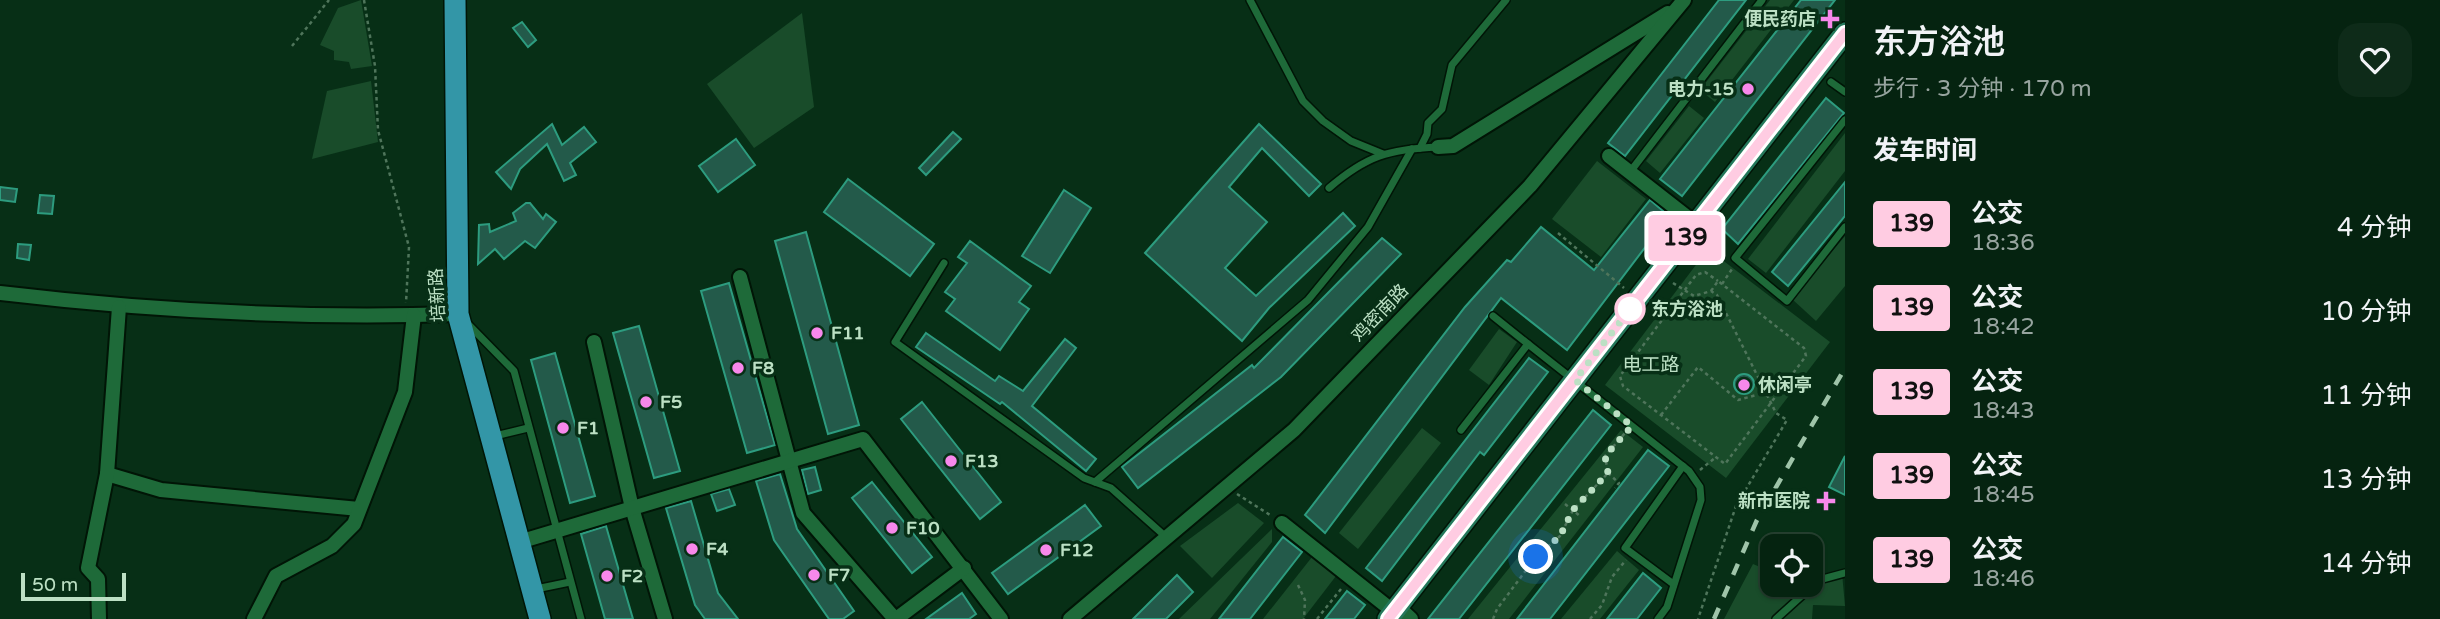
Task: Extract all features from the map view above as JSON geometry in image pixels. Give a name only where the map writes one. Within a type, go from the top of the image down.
[{"type":"highway","name":"培新路","points":[[455,0],[458,314],[540,619]]},
{"type":"street","points":[[1438,147],[1452,146],[1683,2]]},
{"type":"street","name":"鸡密南路","points":[[1070,619],[1294,430],[1530,186],[1683,2]]},
{"type":"street","points":[[1282,523],[1398,614],[1575,380],[1845,33]]},
{"type":"street","points":[[1609,156],[1696,224]]},
{"type":"street","points":[[740,277],[803,513],[895,619],[964,568]]},
{"type":"street","points":[[0,293],[119,307],[458,314]]},
{"type":"street","points":[[99,619],[98,579],[88,568],[107,474],[119,307]]},
{"type":"street","points":[[254,619],[276,576],[332,546],[354,524],[405,392],[410,315]]},
{"type":"street","points":[[594,342],[632,508],[665,619]]},
{"type":"street","points":[[519,542],[863,439],[1001,619]]},
{"type":"street","points":[[107,474],[161,490],[359,509]]},
{"type":"lane","points":[[1250,0],[1303,101],[1323,121],[1351,141],[1383,154]]},
{"type":"lane","points":[[1095,482],[1308,300],[1368,228],[1427,134],[1428,122],[1442,109],[1452,65],[1506,0]]},
{"type":"lane","points":[[1630,173],[1762,0]]},
{"type":"lane","points":[[1831,82],[1845,92]]},
{"type":"lane","points":[[1845,120],[1735,258],[1787,301],[1845,227]]},
{"type":"lane","points":[[1329,188],[1355,165],[1383,154],[1438,147]]},
{"type":"lane","points":[[944,264],[895,342],[1084,478],[1111,488],[1166,538]]},
{"type":"lane","points":[[458,314],[514,371],[555,532],[581,619]]},
{"type":"lane","points":[[1493,316],[1683,467],[1700,487],[1701,500],[1672,583],[1667,607],[1658,619]]},
{"type":"lane","points":[[1461,430],[1528,344]]},
{"type":"lane","points":[[490,437],[528,428]]},
{"type":"lane","points":[[1672,583],[1625,548],[1683,467]]},
{"type":"lane","points":[[1776,619],[1819,580],[1845,573]]},
{"type":"lane","points":[[532,589],[570,582]]},
{"type":"path","points":[[292,46],[330,0]]},
{"type":"path","points":[[364,0],[375,66],[378,130],[409,247],[410,315]]},
{"type":"path","points":[[1558,233],[1638,299]]},
{"type":"path","points":[[1722,284],[1738,261]]},
{"type":"path","points":[[1705,272],[1722,284],[1804,348],[1806,356],[1725,464],[1623,386],[1619,376],[1696,275],[1705,272]]},
{"type":"path","points":[[1673,283],[1694,296],[1711,291],[1718,281]]},
{"type":"path","points":[[1698,619],[1736,506],[1787,420],[1776,413],[1717,295],[1711,291]]},
{"type":"path","points":[[1661,415],[1698,367],[1738,400],[1766,393]]},
{"type":"path","points":[[1615,488],[1619,483],[1608,473],[1605,456],[1632,426]]},
{"type":"path","points":[[1692,475],[1716,457]]},
{"type":"path","points":[[1493,619],[1497,609],[1536,557],[1560,536],[1573,510],[1608,473]]},
{"type":"path","points":[[1226,487],[1282,523]]},
{"type":"path","points":[[1565,504],[1580,516]]},
{"type":"path","points":[[1590,619],[1602,605],[1612,577],[1631,552]]},
{"type":"path","points":[[1298,585],[1305,600],[1304,619]]},
{"type":"path","points":[[1317,619],[1343,586]]},
{"type":"green space","points":[[361,0],[372,66],[351,69],[349,62],[334,60],[334,51],[320,45],[338,8]]},
{"type":"green space","points":[[1770,0],[1794,0],[1715,102],[1700,90]]},
{"type":"green space","points":[[802,13],[814,107],[754,148],[707,84]]},
{"type":"green space","points":[[371,81],[378,142],[312,159],[327,91]]},
{"type":"green space","points":[[1689,106],[1704,118],[1660,173],[1646,161]]},
{"type":"green space","points":[[1845,133],[1845,171],[1766,273],[1748,259]]},
{"type":"green space","points":[[1597,161],[1646,199],[1601,257],[1552,219]]},
{"type":"green space","points":[[1845,236],[1845,286],[1816,321],[1792,299]]},
{"type":"green space","points":[[1708,249],[1830,342],[1726,478],[1605,385]]},
{"type":"green space","points":[[1499,329],[1517,342],[1489,385],[1469,370]]},
{"type":"green space","points":[[1422,428],[1441,443],[1358,549],[1339,533]]},
{"type":"green space","points":[[1621,430],[1643,447],[1509,619],[1468,619]]},
{"type":"green space","points":[[1238,503],[1264,523],[1212,578],[1180,546]]},
{"type":"green space","points":[[1272,529],[1272,542],[1210,619],[1179,619]]},
{"type":"green space","points":[[1617,551],[1639,570],[1600,619],[1561,619]]},
{"type":"green space","points":[[1312,557],[1336,576],[1303,619],[1263,619]]},
{"type":"green space","points":[[1753,564],[1760,567],[1760,597],[1823,597],[1823,576],[1842,573],[1845,606],[1813,605],[1812,619],[1724,619]]},
{"type":"building","points":[[1719,0],[1746,0],[1625,156],[1608,143]]},
{"type":"building","name":"电力-15","points":[[1801,0],[1835,0],[1682,196],[1660,179]]},
{"type":"building","points":[[522,22],[536,40],[528,47],[513,28]]},
{"type":"building","points":[[1826,98],[1844,113],[1738,244],[1722,229]]},
{"type":"building","points":[[552,124],[562,145],[584,127],[596,142],[570,163],[576,175],[564,181],[547,144],[520,169],[511,189],[496,172]]},
{"type":"building","points":[[1259,124],[1321,184],[1309,196],[1262,148],[1229,187],[1267,222],[1225,268],[1256,296],[1343,213],[1355,226],[1269,308],[1242,341],[1145,253]]},
{"type":"building","points":[[953,132],[961,139],[926,175],[919,168]]},
{"type":"building","points":[[736,139],[755,165],[718,192],[699,166]]},
{"type":"building","points":[[848,179],[934,244],[910,276],[824,212]]},
{"type":"building","points":[[1845,182],[1845,216],[1788,286],[1772,272]]},
{"type":"building","points":[[0,187],[17,189],[15,202],[0,200]]},
{"type":"building","points":[[1064,190],[1091,208],[1050,273],[1022,256]]},
{"type":"building","points":[[40,195],[54,196],[52,214],[38,213]]},
{"type":"building","points":[[1650,200],[1669,216],[1567,350],[1501,298],[1325,533],[1305,515],[1465,307],[1507,260],[1511,262],[1541,227],[1594,270]]},
{"type":"building","points":[[530,203],[543,219],[546,214],[556,222],[535,248],[525,241],[504,259],[495,249],[478,264],[479,225],[489,224],[490,232],[516,221],[513,213]]},
{"type":"building","name":"F11","points":[[806,232],[859,425],[828,434],[775,241]]},
{"type":"building","points":[[1382,238],[1401,254],[1281,377],[1138,488],[1122,467],[1252,365],[1254,368]]},
{"type":"building","points":[[970,241],[1031,286],[1019,302],[1029,309],[1000,350],[946,311],[955,299],[945,292],[967,263],[958,257]]},
{"type":"building","points":[[18,244],[31,245],[29,260],[17,258]]},
{"type":"building","name":"F8","points":[[729,283],[775,445],[747,453],[701,291]]},
{"type":"building","name":"F5","points":[[639,326],[680,471],[654,478],[613,333]]},
{"type":"building","points":[[926,333],[995,381],[999,376],[1023,391],[1065,339],[1076,348],[1032,406],[1096,459],[1086,471],[1002,402],[1000,404],[916,347]]},
{"type":"building","name":"F1","points":[[555,353],[595,496],[570,503],[531,360]]},
{"type":"building","points":[[1529,358],[1548,372],[1484,455],[1480,452],[1382,581],[1366,568]]},
{"type":"building","name":"休闲亭","points":[[1744,374],[1751,377],[1754,384],[1751,391],[1744,394],[1737,391],[1734,384],[1737,377]]},
{"type":"building","name":"F13","points":[[922,402],[1001,502],[980,519],[901,419]]},
{"type":"building","points":[[1593,410],[1611,425],[1459,619],[1428,619]]},
{"type":"building","points":[[1648,450],[1669,466],[1550,619],[1517,619]]},
{"type":"building","points":[[1845,456],[1845,495],[1829,487]]},
{"type":"building","points":[[815,467],[821,490],[808,494],[802,470]]},
{"type":"building","name":"F7","points":[[780,474],[797,529],[854,611],[843,619],[829,619],[774,540],[756,481]]},
{"type":"building","name":"F10","points":[[872,482],[932,557],[912,573],[852,498]]},
{"type":"building","points":[[729,489],[735,505],[717,511],[711,494]]},
{"type":"building","name":"F4","points":[[691,501],[718,593],[738,619],[705,619],[695,605],[666,508]]},
{"type":"building","name":"F12","points":[[1085,505],[1101,526],[1008,594],[992,573]]},
{"type":"building","name":"F2","points":[[606,526],[633,619],[605,619],[581,534]]},
{"type":"building","points":[[1283,537],[1302,552],[1250,619],[1219,619]]},
{"type":"building","points":[[1643,573],[1661,588],[1637,619],[1607,619]]},
{"type":"building","points":[[1177,575],[1193,592],[1166,619],[1133,619]]},
{"type":"building","points":[[1347,591],[1365,605],[1354,619],[1325,619]]},
{"type":"building","points":[[962,593],[976,614],[969,619],[926,619]]},
{"type":"railway","points":[[1714,619],[1757,520],[1845,368]]},
{"type":"bus line","name":"139","points":[[1388,619],[1845,33]]},
{"type":"place","name":"便民药店","points":[[1830,19]]},
{"type":"place","name":"电力-15","points":[[1748,89]]},
{"type":"place","name":"东方浴池","points":[[1630,309]]},
{"type":"place","name":"F11","points":[[817,333]]},
{"type":"place","name":"F8","points":[[738,368]]},
{"type":"place","name":"休闲亭","points":[[1744,385]]},
{"type":"place","name":"F5","points":[[646,402]]},
{"type":"place","name":"F1","points":[[563,428]]},
{"type":"place","name":"F13","points":[[951,461]]},
{"type":"place","name":"新市医院","points":[[1826,501]]},
{"type":"place","name":"F10","points":[[892,528]]},
{"type":"place","name":"F4","points":[[692,549]]},
{"type":"place","name":"F12","points":[[1046,550]]},
{"type":"place","name":"F7","points":[[814,575]]},
{"type":"place","name":"F2","points":[[607,576]]},
{"type":"district","name":"电工路","points":[[1651,364]]},
{"type":"route","points":[[1536,557],[1560,536],[1573,510],[1589,490],[1608,473],[1605,456],[1632,426],[1575,380],[1638,299],[1630,309]]}]
